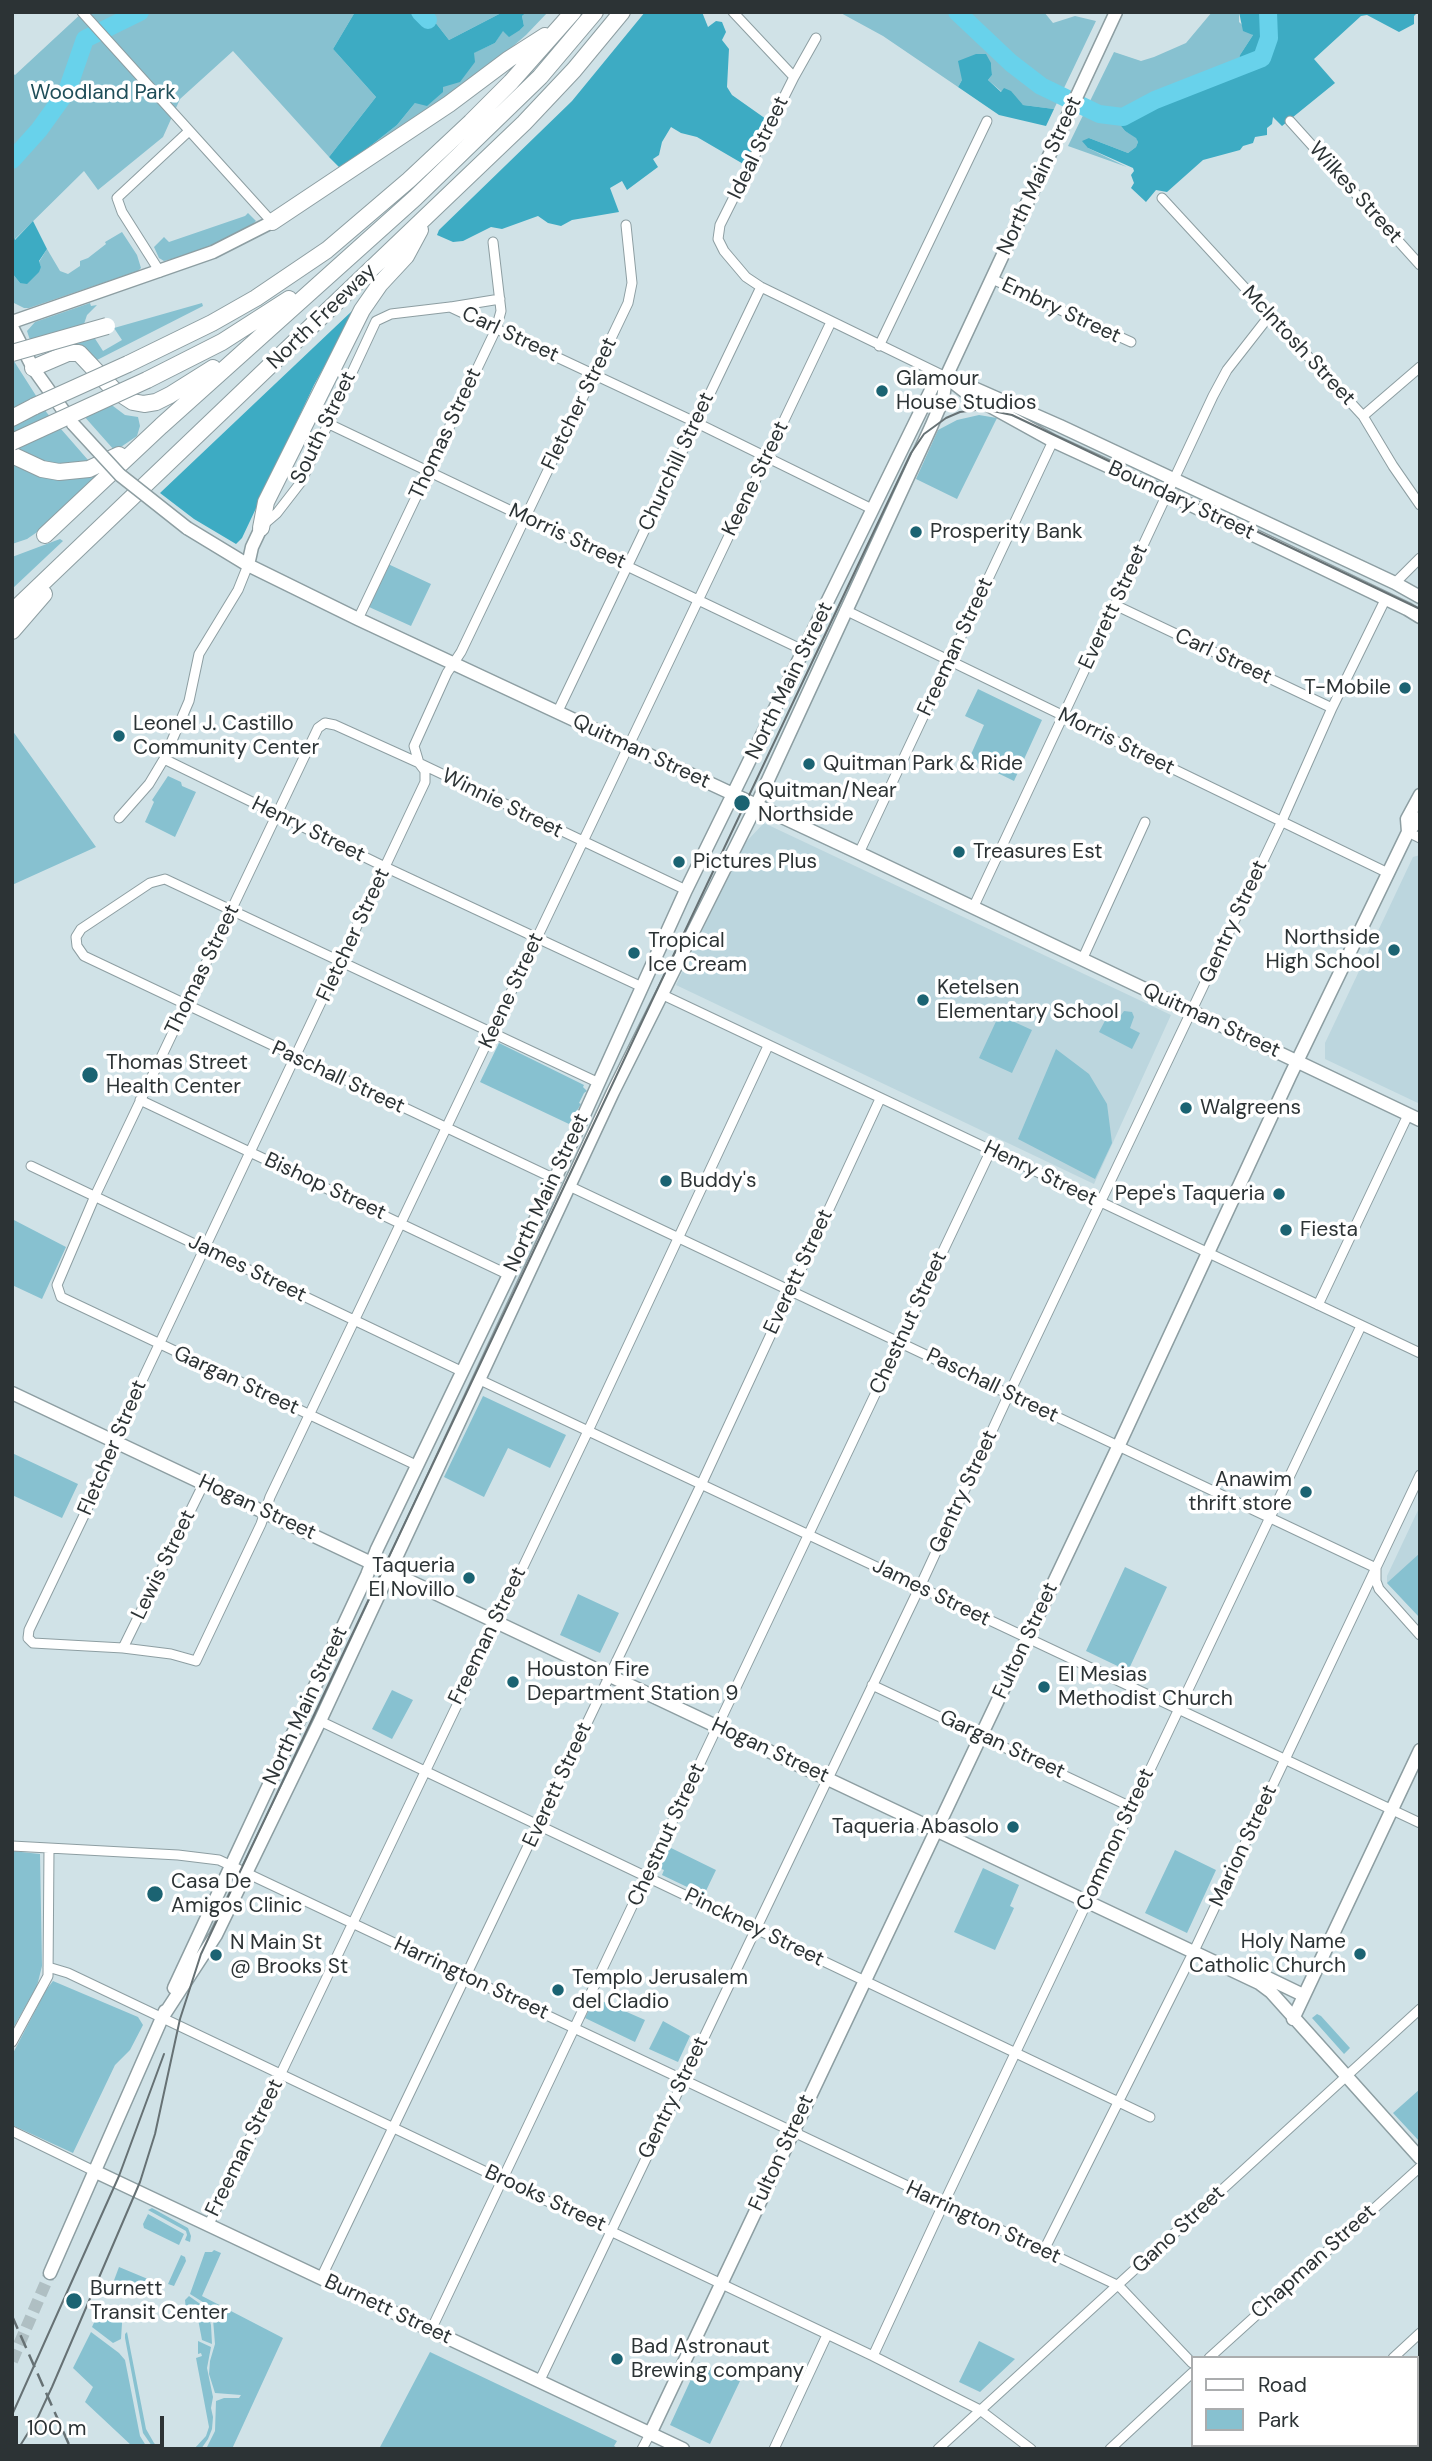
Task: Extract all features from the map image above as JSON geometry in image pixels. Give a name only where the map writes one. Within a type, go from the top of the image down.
[{"type":"highway","points":[[45,535],[161,426],[393,218],[530,86],[595,12]]},
{"type":"highway","name":"North Freeway","points":[[12,612],[550,97],[622,12]]},
{"type":"highway","points":[[272,222],[449,104],[567,19]]},
{"type":"highway","name":"North Freeway","points":[[12,418],[212,323],[256,298],[327,250],[409,180],[471,122],[567,19]]},
{"type":"highway","points":[[261,527],[266,502],[362,310],[380,284],[406,256],[428,215]]},
{"type":"highway","points":[[12,442],[148,380],[255,322],[339,262],[393,218]]},
{"type":"highway","points":[[12,353],[107,326]]},
{"type":"highway","points":[[33,368],[68,353],[79,353],[113,389],[133,402],[144,404],[170,395],[248,347]]},
{"type":"highway","points":[[19,459],[59,472],[89,469],[123,453],[161,426]]},
{"type":"highway","points":[[12,631],[111,520]]},
{"type":"main road","name":"North Main Street","points":[[162,2018],[216,1935],[320,1721],[569,1186],[756,806],[943,398],[946,377],[1116,12]]},
{"type":"main road","points":[[12,324],[160,272],[239,240],[272,222]]},
{"type":"main road","name":"Quitman Street","points":[[12,324],[33,368],[73,424],[120,475],[187,528],[248,565],[1414,1117]]},
{"type":"main road","name":"North Main Street","points":[[50,2273],[230,1865],[328,1660],[371,1562],[555,1179],[686,890],[933,386],[946,377]]},
{"type":"main road","name":"Boundary Street","points":[[946,377],[968,394],[1053,441],[1420,617]]},
{"type":"main road","name":"Boundary Street","points":[[946,377],[1048,420],[1420,597]]},
{"type":"main road","name":"South Street","points":[[248,565],[261,527]]},
{"type":"main road","name":"Fulton Street","points":[[1414,835],[1407,819],[1420,795]]},
{"type":"main road","name":"Fulton Street","points":[[650,2434],[1298,1061],[1388,873],[1414,835],[1420,818]]},
{"type":"main road","name":"Hogan Street","points":[[12,1393],[1230,1968],[1267,1989],[1420,2158]]},
{"type":"main road","points":[[1293,2018],[1420,1751]]},
{"type":"main road","points":[[1230,1968],[1249,1969],[1303,1995]]},
{"type":"main road","name":"Burnett Street","points":[[94,2171],[683,2449]]},
{"type":"street","points":[[82,12],[272,222]]},
{"type":"street","points":[[733,12],[794,77]]},
{"type":"street","name":"Ideal Street","points":[[731,259],[718,239],[719,229],[816,38]]},
{"type":"street","points":[[879,346],[988,121]]},
{"type":"street","name":"Wilkes Street","points":[[1290,121],[1420,265]]},
{"type":"street","points":[[160,272],[122,212],[117,198],[189,131]]},
{"type":"street","name":"McIntosh Street","points":[[1162,198],[1363,416],[1420,505]]},
{"type":"street","name":"Fletcher Street","points":[[123,1648],[33,1643],[29,1630],[112,1457],[121,1425],[158,1345],[425,782],[425,771],[419,763],[414,746],[526,518],[632,292],[626,225]]},
{"type":"street","name":"Thomas Street","points":[[358,619],[496,329],[501,311],[493,242]]},
{"type":"street","name":"Boundary Street","points":[[731,259],[746,277],[761,287],[946,377]]},
{"type":"street","name":"Embry Street","points":[[992,279],[1131,342]]},
{"type":"street","name":"Churchill Street","points":[[557,712],[761,287]]},
{"type":"street","name":"Carl Street","points":[[408,312],[500,299]]},
{"type":"street","name":"Carl Street","points":[[450,307],[872,509]]},
{"type":"street","name":"South Street","points":[[261,527],[277,513],[301,482],[376,321],[391,314],[408,312]]},
{"type":"street","name":"Everett Street","points":[[973,908],[1213,396],[1227,370],[1270,315]]},
{"type":"street","name":"Keene Street","points":[[123,1648],[171,1654],[196,1661],[270,1497],[831,322]]},
{"type":"street","points":[[1363,416],[1420,367]]},
{"type":"street","name":"Morris Street","points":[[328,424],[804,651]]},
{"type":"street","name":"Freeman Street","points":[[859,853],[1053,441]]},
{"type":"street","points":[[1395,583],[1420,558]]},
{"type":"street","name":"South Street","points":[[119,818],[149,784],[164,759],[189,701],[198,654],[238,590],[248,565]]},
{"type":"street","name":"Gentry Street","points":[[539,2382],[920,1587],[1385,600]]},
{"type":"street","name":"Carl Street","points":[[1115,605],[1332,708]]},
{"type":"street","name":"Morris Street","points":[[845,610],[1388,873]]},
{"type":"street","name":"Winnie Street","points":[[318,727],[325,723],[335,725],[686,890]]},
{"type":"street","name":"Thomas Street","points":[[57,1290],[95,1196],[318,727]]},
{"type":"street","name":"Henry Street","points":[[164,759],[385,867],[642,987]]},
{"type":"street","points":[[1082,960],[1145,822]]},
{"type":"street","name":"Paschall Street","points":[[232,910],[174,882],[158,880],[81,929],[76,937],[77,946],[84,956],[555,1179]]},
{"type":"street","points":[[232,910],[599,1083]]},
{"type":"street","name":"Henry Street","points":[[662,994],[880,1100],[1420,1353]]},
{"type":"street","name":"Freeman Street","points":[[208,2226],[588,1432],[768,1046]]},
{"type":"street","name":"Bishop Street","points":[[140,1100],[509,1275]]},
{"type":"street","name":"Everett Street","points":[[321,2278],[701,1485],[880,1100]]},
{"type":"street","points":[[1318,1305],[1414,1117]]},
{"type":"street","name":"Chestnut Street","points":[[431,2330],[991,1150]]},
{"type":"street","name":"James Street","points":[[31,1166],[463,1373]]},
{"type":"street","name":"Paschall Street","points":[[569,1186],[1376,1568]]},
{"type":"street","name":"Gargan Street","points":[[57,1290],[66,1300],[158,1345],[418,1466]]},
{"type":"street","name":"Common Street","points":[[873,2356],[1268,1517],[1361,1326]]},
{"type":"street","name":"James Street","points":[[480,1380],[1420,1823]]},
{"type":"street","name":"Marion Street","points":[[1044,2252],[1194,1951],[1420,1475]]},
{"type":"street","name":"Lewis Street","points":[[123,1648],[204,1483]]},
{"type":"street","points":[[1376,1568],[1379,1589],[1420,1635]]},
{"type":"street","name":"Gargan Street","points":[[872,1685],[1131,1807]]},
{"type":"street","name":"Pinckney Street","points":[[320,1721],[1150,2117]]},
{"type":"street","name":"Harrington Street","points":[[12,1846],[207,1857],[230,1865],[943,2205],[1119,2286],[1190,2361]]},
{"type":"street","points":[[12,2042],[48,1976],[49,1849]]},
{"type":"street","name":"Brooks Street","points":[[48,1968],[68,1973],[873,2356],[980,2410],[1031,2449]]},
{"type":"street","name":"Gano Street","points":[[938,2449],[1420,2009]]},
{"type":"street","points":[[12,2131],[94,2171]]},
{"type":"street","name":"Chapman Street","points":[[1211,2356],[1420,2166]]},
{"type":"street","points":[[1395,2356],[1420,2333]]},
{"type":"street","points":[[774,2449],[827,2335]]},
{"type":"street","points":[[1110,2449],[1190,2375]]},
{"type":"street","name":"Fulton Street","points":[[642,2449],[650,2434]]},
{"type":"shaded area","points":[[355,12],[433,12],[431,17],[449,40],[503,12],[527,12],[522,16],[524,26],[520,30],[509,37],[503,31],[495,43],[474,53],[475,62],[460,82],[443,87],[443,92],[427,106],[415,103],[397,125],[341,169],[329,157],[376,97],[333,49]]},
{"type":"shaded area","points":[[645,12],[702,12],[708,27],[716,21],[722,22],[726,32],[722,40],[729,49],[727,87],[732,95],[766,119],[745,165],[697,137],[671,127],[662,142],[659,155],[653,159],[658,167],[627,190],[622,181],[610,188],[619,212],[572,220],[561,226],[548,223],[538,216],[502,229],[491,227],[463,241],[453,242],[437,235],[439,230],[572,101]]},
{"type":"shaded area","points":[[1239,12],[1418,12],[1414,16],[1414,24],[1399,32],[1367,15],[1361,16],[1314,59],[1335,83],[1282,126],[1273,117],[1272,124],[1267,128],[1267,135],[1255,137],[1253,143],[1240,150],[1203,160],[1167,192],[1156,190],[1146,202],[1131,188],[1134,183],[1131,175],[1133,168],[1088,148],[1082,141],[1089,138],[1128,153],[1138,142],[1121,126],[1121,118],[1128,118],[1145,110],[1156,96],[1163,95],[1172,86],[1178,89],[1184,84],[1193,89],[1199,88],[1237,69],[1240,55],[1253,35],[1243,31]]},
{"type":"shaded area","points":[[976,54],[986,54],[991,63],[992,75],[988,80],[1001,92],[1004,88],[1011,91],[1023,105],[1054,109],[1046,126],[999,115],[958,87],[962,80],[958,61]]},
{"type":"shaded area","points":[[33,221],[47,249],[39,261],[39,272],[27,284],[20,283],[12,273],[12,233],[15,240]]},
{"type":"shaded area","points":[[352,311],[354,313],[314,385],[242,538],[236,544],[194,519],[160,493]]},
{"type":"shaded area","name":"Ketelsen Elementary School","points":[[764,823],[1171,1015],[1094,1184],[676,985],[744,844]]},
{"type":"shaded area","name":"Northside High School","points":[[1420,855],[1420,1104],[1325,1059],[1325,1043],[1413,857]]},
{"type":"shaded area","points":[[1420,1506],[1420,1618],[1387,1583],[1387,1576]]},
{"type":"green space","name":"Woodland Park","points":[[83,12],[355,12],[333,49],[376,97],[329,157],[233,51],[180,99],[163,137],[98,190],[84,171],[14,240],[12,73],[15,75]]},
{"type":"green space","points":[[433,12],[503,12],[449,40],[431,17]]},
{"type":"green space","points":[[527,12],[548,12],[475,79],[341,169],[397,125],[415,103],[442,87],[473,53],[495,43],[503,30],[520,30],[524,26],[522,16]]},
{"type":"green space","points":[[839,12],[1044,12],[1053,23],[1075,16],[1096,21],[1054,109],[1023,105],[1002,92],[988,80],[992,75],[991,63],[962,80],[958,87],[883,36]]},
{"type":"green space","points":[[1212,12],[1239,12],[1239,22],[1253,35],[1240,55],[1238,69],[1199,88],[1177,89],[1172,86],[1163,95],[1154,98],[1145,110],[1128,118],[1121,118],[1121,126],[1136,137],[1138,142],[1128,153],[1089,138],[1088,148],[1127,167],[1068,146],[1114,52],[1141,61],[1154,57],[1186,43]]},
{"type":"green space","points":[[248,213],[256,221],[252,225],[215,244],[183,256],[164,261],[159,258],[154,247],[164,237],[169,242]]},
{"type":"green space","points":[[122,232],[137,255],[141,268],[138,271],[29,308],[24,308],[12,300],[12,273],[20,283],[32,277],[41,267],[39,262],[47,249],[60,271],[68,274],[80,266],[80,261]]},
{"type":"green space","points":[[90,303],[91,306],[97,305],[87,315],[84,324],[30,340],[27,331],[35,322]]},
{"type":"green space","points":[[202,303],[203,306],[97,360],[84,347],[68,343],[92,334],[103,351],[122,340],[114,328]]},
{"type":"green space","points":[[12,358],[47,413],[102,476],[46,526],[27,539],[12,544]]},
{"type":"green space","points":[[109,403],[125,415],[138,417],[140,426],[137,436],[115,451],[83,415]]},
{"type":"green space","points":[[979,415],[997,418],[957,499],[916,479],[938,430],[957,420]]},
{"type":"green space","points":[[60,539],[63,541],[12,589],[12,557]]},
{"type":"green space","points":[[388,564],[431,584],[411,626],[369,607]]},
{"type":"green space","points":[[978,689],[1042,720],[1014,781],[969,759],[984,725],[965,716]]},
{"type":"green space","points":[[12,730],[96,847],[12,885]]},
{"type":"green space","points":[[168,776],[196,792],[175,837],[145,822],[154,802],[152,800]]},
{"type":"green space","points":[[1124,1011],[1132,1012],[1134,1017],[1130,1028],[1140,1033],[1132,1049],[1099,1032],[1107,1017],[1116,1022]]},
{"type":"green space","points":[[999,1015],[1032,1030],[1012,1073],[979,1058]]},
{"type":"green space","points":[[499,1043],[584,1085],[587,1091],[569,1124],[480,1082]]},
{"type":"green space","points":[[1056,1049],[1089,1074],[1107,1104],[1112,1143],[1095,1179],[1018,1139]]},
{"type":"green space","points":[[12,1219],[66,1247],[42,1299],[12,1285]]},
{"type":"green space","points":[[483,1396],[566,1435],[550,1468],[508,1448],[484,1497],[444,1477]]},
{"type":"green space","points":[[12,1453],[78,1484],[62,1518],[12,1495]]},
{"type":"green space","points":[[1420,1553],[1420,1618],[1387,1583]]},
{"type":"green space","points":[[1125,1567],[1167,1587],[1128,1671],[1086,1651]]},
{"type":"green space","points":[[578,1594],[619,1613],[600,1653],[560,1635]]},
{"type":"green space","points":[[392,1690],[413,1700],[392,1739],[372,1729]]},
{"type":"green space","points":[[667,1846],[716,1870],[704,1895],[662,1875],[664,1870],[657,1867]]},
{"type":"green space","points":[[1175,1850],[1216,1870],[1187,1933],[1145,1913]]},
{"type":"green space","points":[[12,1851],[40,1854],[42,1966],[37,1986],[12,2030]]},
{"type":"green space","points":[[983,1868],[1019,1885],[1010,1906],[1014,1908],[995,1950],[954,1932]]},
{"type":"green space","points":[[53,1981],[138,2017],[143,2025],[130,2050],[115,2065],[73,2153],[12,2125],[12,2055]]},
{"type":"green space","points":[[595,1998],[645,2020],[635,2042],[585,2018]]},
{"type":"green space","points":[[1317,2014],[1350,2048],[1344,2054],[1312,2018]]},
{"type":"green space","points":[[663,2021],[690,2036],[678,2062],[649,2049]]},
{"type":"green space","points":[[1420,2089],[1420,2142],[1393,2113]]},
{"type":"green space","points":[[152,2208],[188,2228],[190,2242],[185,2240],[186,2231],[148,2210]]},
{"type":"green space","points":[[148,2214],[184,2234],[179,2245],[144,2228]]},
{"type":"green space","points":[[214,2250],[221,2253],[202,2296],[283,2338],[232,2449],[206,2449],[215,2431],[216,2401],[239,2398],[241,2395],[215,2393],[209,2374],[215,2344],[213,2319],[206,2304],[190,2294],[205,2252]]},
{"type":"green space","points":[[181,2255],[186,2261],[174,2286],[168,2284]]},
{"type":"green space","points":[[119,2267],[155,2282],[154,2285],[142,2288],[126,2298],[113,2283]]},
{"type":"green space","points":[[189,2296],[206,2308],[211,2325],[212,2344],[202,2340],[197,2314],[186,2310],[185,2300]]},
{"type":"green space","points":[[112,2305],[123,2308],[121,2339],[113,2343],[92,2327],[99,2312]]},
{"type":"green space","points":[[91,2332],[125,2360],[140,2436],[148,2449],[136,2449],[85,2402],[93,2387],[73,2368]]},
{"type":"green space","points":[[127,2332],[146,2429],[160,2449],[154,2449],[143,2433],[125,2338]]},
{"type":"green space","points":[[198,2341],[211,2347],[207,2368],[213,2397],[213,2417],[208,2439],[201,2449],[194,2449],[206,2436],[209,2427],[196,2358],[202,2356],[201,2353],[198,2354]]},
{"type":"green space","points":[[979,2341],[1015,2359],[980,2392],[959,2382]]},
{"type":"green space","points":[[430,2352],[617,2441],[614,2446],[619,2449],[379,2449]]},
{"type":"green space","points":[[699,2362],[740,2381],[710,2444],[670,2425]]},
{"type":"waterway","points":[[12,160],[39,130],[67,91],[85,39],[140,12]]},
{"type":"waterway","points":[[420,12],[428,20]]},
{"type":"waterway","points":[[957,12],[1011,63],[1041,86],[1099,114],[1123,117],[1155,100],[1262,58],[1269,38],[1268,12]]},
{"type":"tunnel","points":[[12,2361],[50,2273]]},
{"type":"tram line","points":[[18,2449],[38,2417],[52,2387],[140,2182],[155,2134],[180,2019],[201,1954],[911,453],[924,434],[946,418],[960,412],[983,409],[1012,415],[1420,609]]},
{"type":"tram line","points":[[12,2415],[119,2176],[164,2054]]},
{"type":"railway","points":[[12,2316],[71,2449]]},
{"type":"place","name":"Glamour House Studios","points":[[882,391]]},
{"type":"place","name":"Prosperity Bank","points":[[916,532]]},
{"type":"place","name":"T-Mobile","points":[[1405,688]]},
{"type":"place","name":"Leonel J. Castillo Community Center","points":[[119,736]]},
{"type":"place","name":"Quitman Park & Ride","points":[[809,764]]},
{"type":"place","name":"Quitman/Near Northside","points":[[742,803]]},
{"type":"place","name":"Treasures Est","points":[[959,852]]},
{"type":"place","name":"Pictures Plus","points":[[679,862]]},
{"type":"place","name":"Northside High School","points":[[1394,950]]},
{"type":"place","name":"Tropical Ice Cream","points":[[634,953]]},
{"type":"place","name":"Ketelsen Elementary School","points":[[923,1000]]},
{"type":"place","name":"Thomas Street Health Center","points":[[90,1075]]},
{"type":"place","name":"Walgreens","points":[[1186,1108]]},
{"type":"place","name":"Buddy's","points":[[666,1181]]},
{"type":"place","name":"Pepe's Taqueria","points":[[1279,1194]]},
{"type":"place","name":"Fiesta","points":[[1286,1230]]},
{"type":"place","name":"Anawim thrift store","points":[[1306,1492]]},
{"type":"place","name":"Taqueria El Novillo","points":[[469,1578]]},
{"type":"place","name":"Houston Fire Department Station 9","points":[[513,1682]]},
{"type":"place","name":"El Mesias Methodist Church","points":[[1044,1687]]},
{"type":"place","name":"Taqueria Abasolo","points":[[1013,1827]]},
{"type":"place","name":"Casa De Amigos Clinic","points":[[155,1894]]},
{"type":"place","name":"Holy Name Catholic Church","points":[[1360,1954]]},
{"type":"place","name":"N Main St @ Brooks St","points":[[216,1955]]},
{"type":"place","name":"Templo Jerusalem del Cladio","points":[[558,1990]]},
{"type":"place","name":"Burnett Transit Center","points":[[74,2301]]},
{"type":"place","name":"Bad Astronaut Brewing company","points":[[617,2359]]}]
